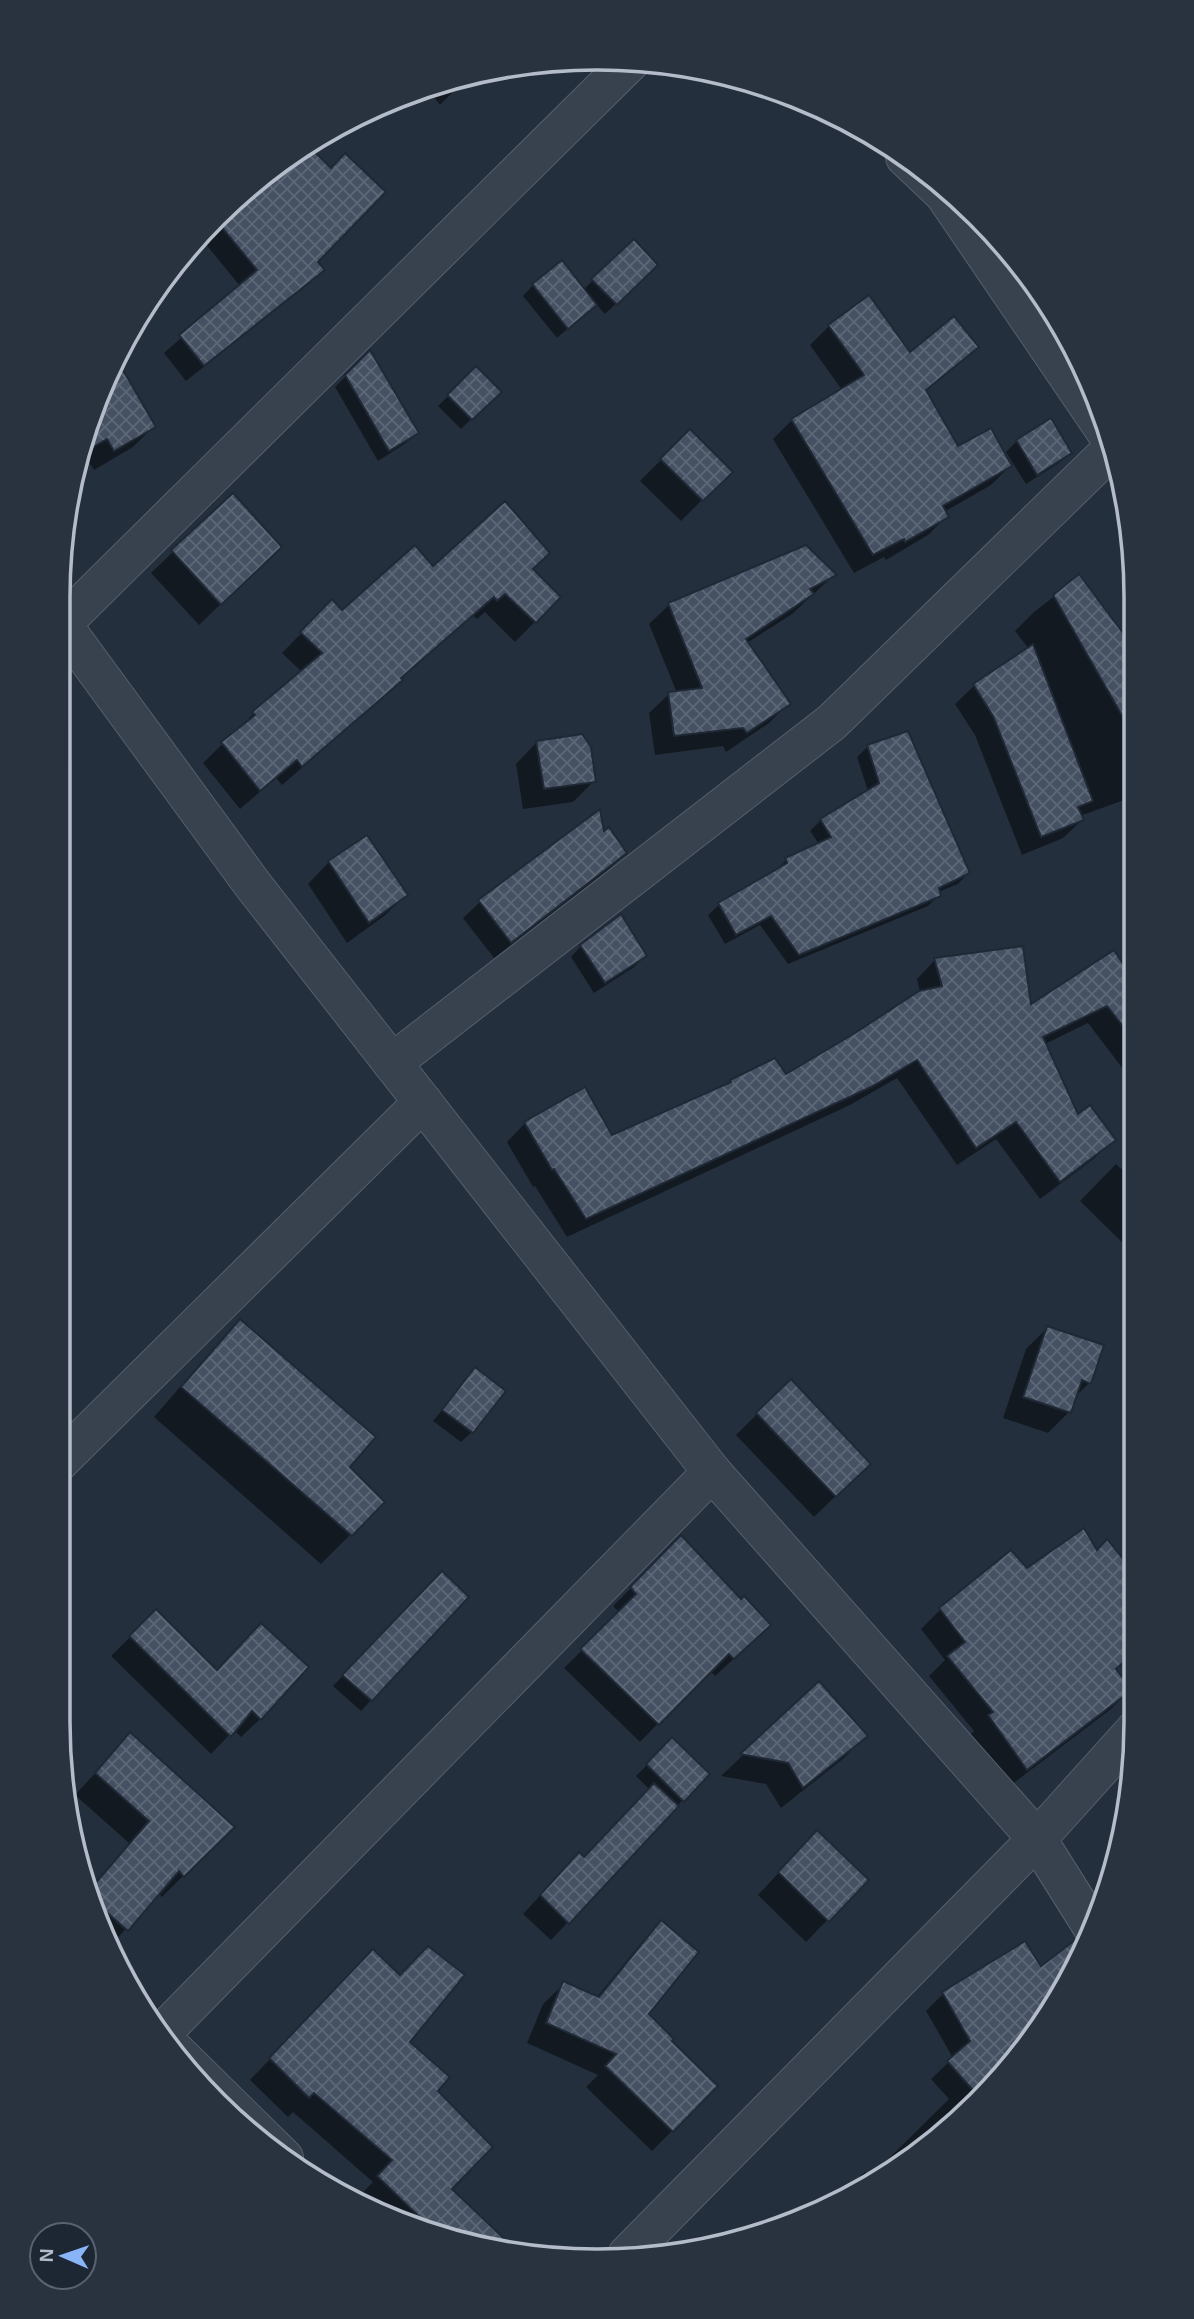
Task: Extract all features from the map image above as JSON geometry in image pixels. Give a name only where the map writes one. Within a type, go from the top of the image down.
[{"type":"street","points":[[70,612],[621,71]]},
{"type":"street","points":[[956,212],[1088,405]]},
{"type":"street","points":[[392,1062],[832,722],[1105,456]]},
{"type":"street","points":[[70,636],[253,885],[712,1472],[1037,1839],[1086,1917]]},
{"type":"street","points":[[70,1451],[423,1102]]},
{"type":"street","points":[[168,2027],[712,1472]]},
{"type":"street","points":[[634,2248],[1037,1839],[1123,1743]]},
{"type":"building","points":[[315,152],[331,168],[345,153],[386,192],[318,262],[325,270],[204,366],[179,335],[257,270],[221,227],[276,179],[304,159]]},
{"type":"building","points":[[634,239],[658,265],[617,305],[591,279]]},
{"type":"building","points":[[562,260],[597,305],[568,329],[532,284]]},
{"type":"building","points":[[869,295],[910,352],[954,316],[979,347],[926,390],[958,446],[991,428],[1012,466],[943,506],[949,517],[905,542],[904,539],[873,555],[791,419],[864,375],[828,325]]},
{"type":"building","points":[[370,350],[419,433],[389,451],[345,375]]},
{"type":"building","points":[[476,366],[502,392],[472,420],[447,395]]},
{"type":"building","points":[[122,368],[156,427],[114,451],[107,439],[92,448]]},
{"type":"building","points":[[1051,418],[1072,453],[1037,475],[1016,440]]},
{"type":"building","points":[[690,429],[733,472],[703,501],[660,459]]},
{"type":"building","points":[[233,493],[282,547],[221,605],[171,550]]},
{"type":"building","points":[[505,501],[550,553],[533,569],[561,597],[536,623],[505,594],[497,601],[494,597],[302,767],[297,760],[260,791],[221,742],[255,715],[252,712],[322,653],[300,632],[332,599],[342,610],[415,545],[433,566]]},
{"type":"building","points":[[806,545],[837,575],[810,589],[814,594],[746,639],[791,704],[747,733],[743,728],[674,736],[668,692],[702,688],[668,603]]},
{"type":"building","points":[[1079,574],[1124,634],[1124,719],[1053,595]]},
{"type":"building","points":[[1033,644],[1093,801],[1078,807],[1084,820],[1041,837],[993,716],[973,684]]},
{"type":"building","points":[[908,731],[970,873],[939,888],[941,896],[799,955],[771,916],[736,935],[718,903],[787,863],[785,858],[831,837],[820,819],[879,783],[867,745]]},
{"type":"building","points":[[582,734],[591,747],[596,782],[544,789],[536,741]]},
{"type":"building","points":[[600,809],[604,831],[609,827],[627,853],[511,943],[478,900]]},
{"type":"building","points":[[367,835],[408,895],[369,923],[328,861]]},
{"type":"building","points":[[621,914],[647,956],[605,983],[580,945]]},
{"type":"building","points":[[1023,946],[1031,1004],[1114,950],[1124,965],[1124,1028],[1107,1006],[1043,1037],[1078,1114],[1090,1105],[1116,1140],[1060,1182],[1016,1122],[976,1148],[917,1060],[871,1087],[586,1219],[554,1169],[552,1170],[524,1122],[585,1087],[612,1135],[731,1082],[730,1080],[775,1058],[786,1074],[919,991],[942,986],[934,958]]},
{"type":"building","points":[[240,1319],[376,1437],[350,1467],[385,1502],[352,1536],[181,1387]]},
{"type":"building","points":[[1047,1326],[1104,1345],[1091,1384],[1082,1380],[1071,1413],[1023,1397]]},
{"type":"building","points":[[475,1367],[506,1391],[473,1433],[442,1410]]},
{"type":"building","points":[[791,1379],[871,1464],[836,1497],[756,1413]]},
{"type":"building","points":[[1084,1528],[1097,1550],[1107,1539],[1124,1560],[1124,1662],[1116,1669],[1124,1680],[1124,1696],[1027,1770],[988,1715],[993,1712],[947,1656],[965,1642],[939,1608],[1011,1550],[1027,1568]]},
{"type":"building","points":[[681,1535],[741,1599],[744,1596],[771,1625],[734,1659],[729,1654],[659,1725],[580,1649],[636,1594],[630,1587]]},
{"type":"building","points":[[442,1571],[469,1597],[372,1701],[342,1675]]},
{"type":"building","points":[[156,1609],[217,1670],[261,1623],[309,1667],[261,1720],[252,1711],[231,1737],[129,1636]]},
{"type":"building","points":[[819,1681],[868,1736],[803,1788],[788,1763],[740,1754]]},
{"type":"building","points":[[130,1732],[235,1827],[184,1877],[179,1871],[128,1931],[105,1911],[96,1883],[149,1821],[95,1773]]},
{"type":"building","points":[[672,1737],[710,1774],[684,1802],[646,1764]]},
{"type":"building","points":[[654,1783],[679,1806],[569,1924],[540,1895],[579,1852],[584,1857]]},
{"type":"building","points":[[817,1830],[869,1880],[829,1922],[778,1872]]},
{"type":"building","points":[[661,1920],[699,1952],[649,2014],[718,2086],[673,2132],[605,2066],[616,2054],[546,2023],[563,1981],[599,1997]]},
{"type":"building","points":[[1025,1941],[1041,1966],[1076,1941],[1035,2015],[974,2091],[947,2061],[970,2041],[942,1992]]},
{"type":"building","points":[[428,1946],[465,1975],[410,2042],[450,2077],[438,2091],[493,2147],[452,2189],[506,2241],[421,2218],[377,2176],[392,2160],[314,2093],[309,2098],[269,2058],[373,1949],[400,1975]]}]
